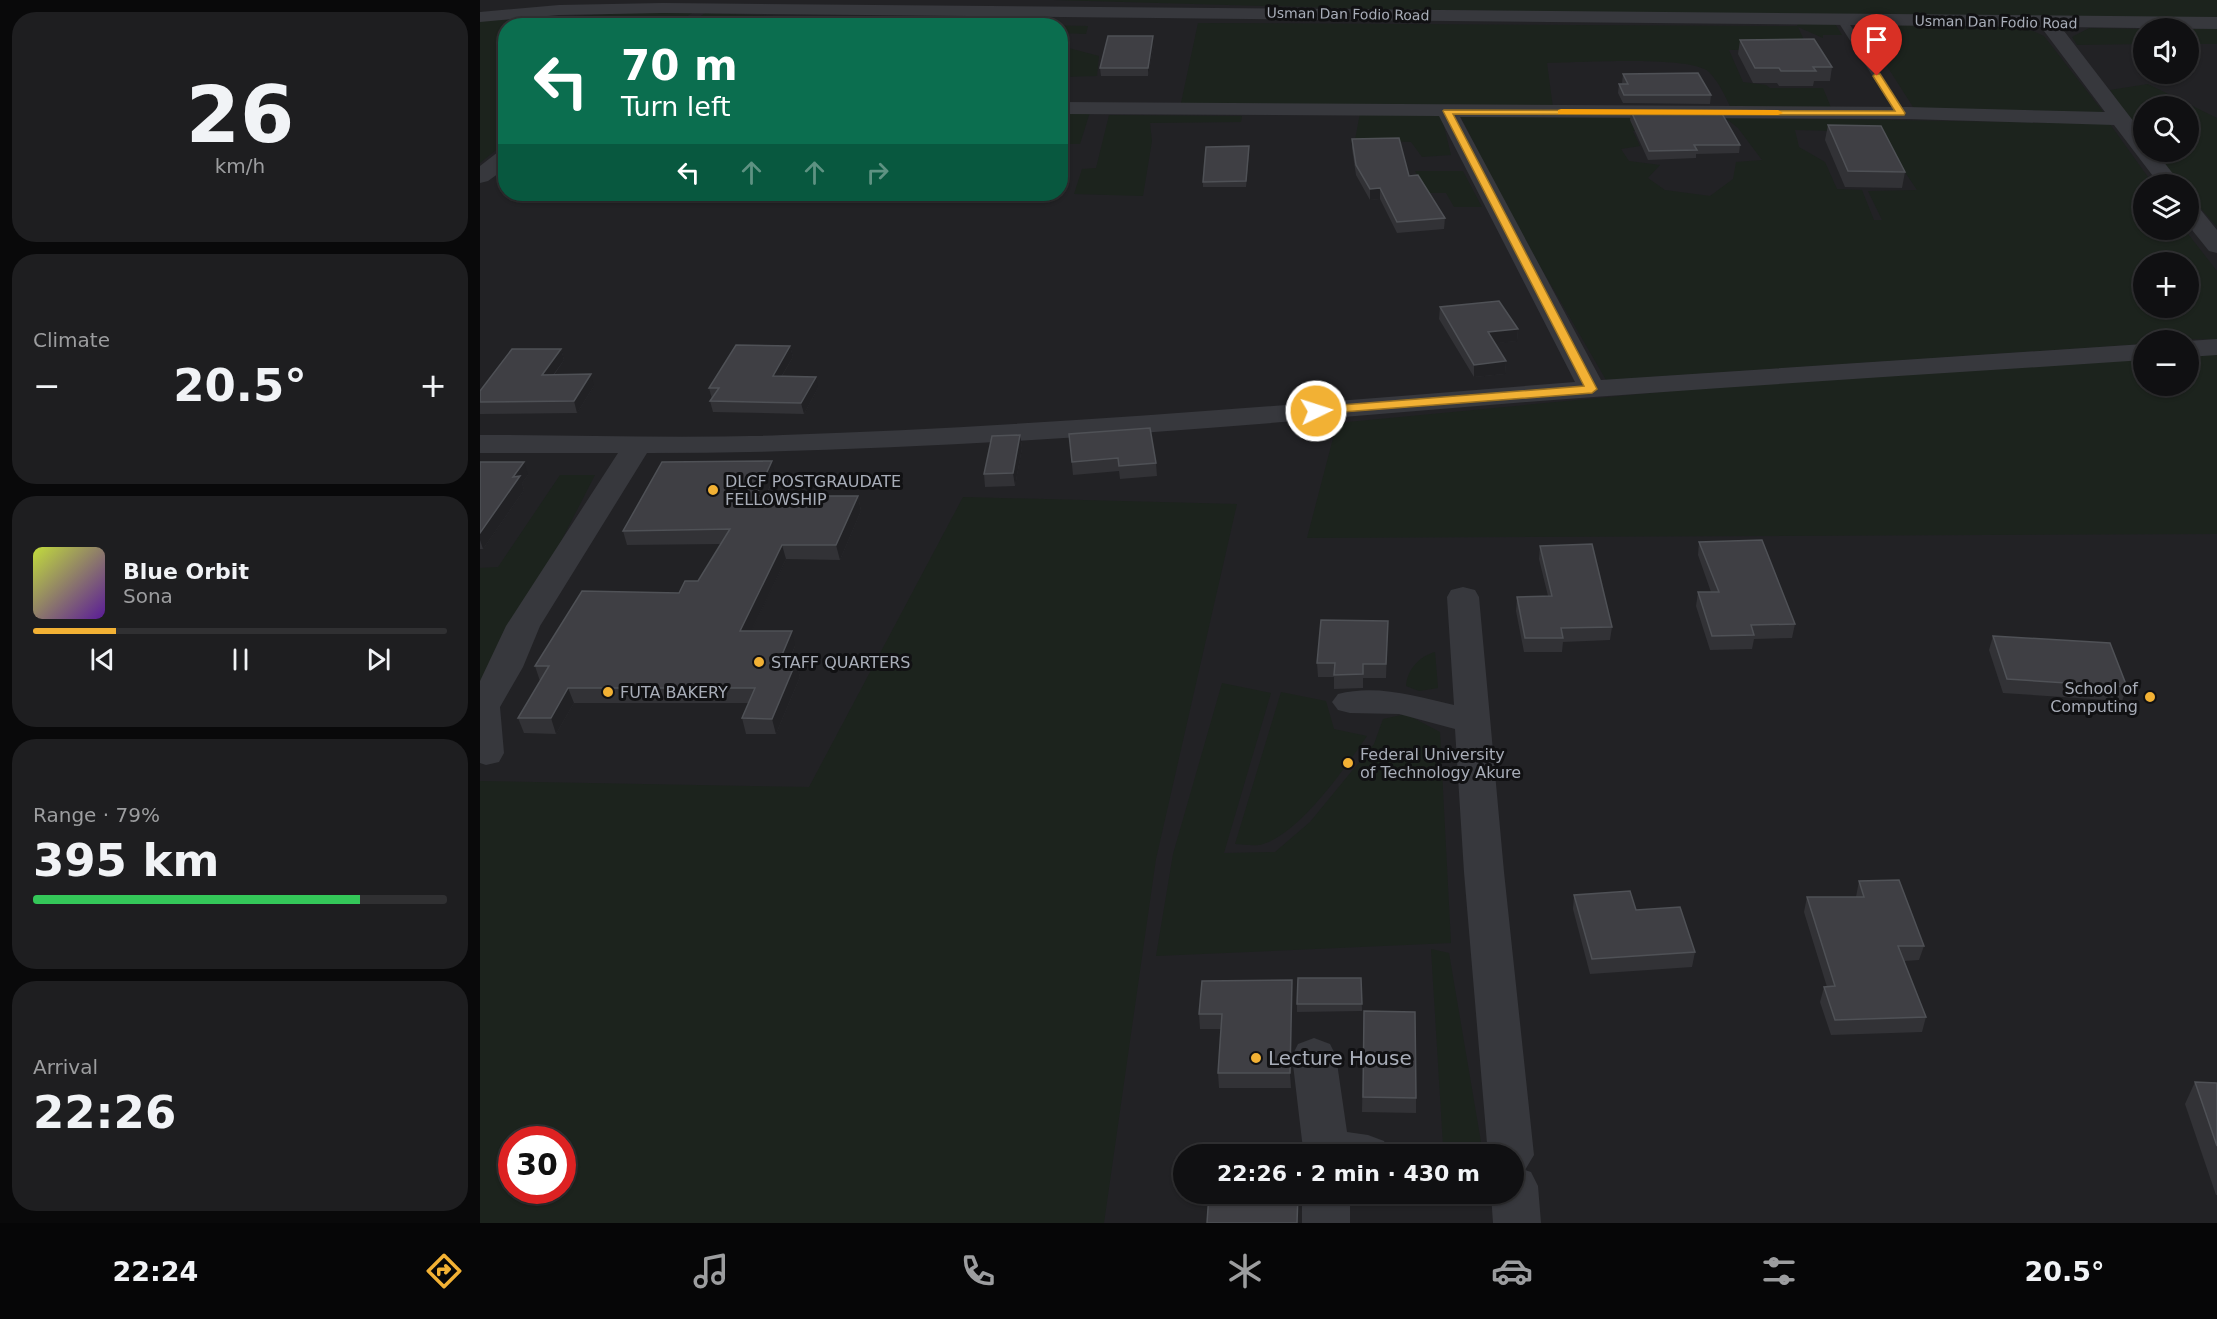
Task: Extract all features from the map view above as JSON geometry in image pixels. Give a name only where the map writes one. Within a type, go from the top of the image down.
[{"type":"street","name":"Usman Dan Fodio Road","points":[[480,17],[559,10],[617,8],[2217,23]]},
{"type":"street","points":[[698,18],[710,9]]},
{"type":"street","points":[[2048,23],[2133,136]]},
{"type":"street","points":[[1068,108],[1901,113],[2119,118]]},
{"type":"street","points":[[1447,111],[1592,389]]},
{"type":"street","points":[[2153,162],[2162,174]]},
{"type":"street","points":[[480,177],[498,163]]},
{"type":"street","points":[[2199,223],[2217,246]]},
{"type":"street","points":[[2199,348],[2217,347]]},
{"type":"street","points":[[480,444],[780,444],[963,436],[1178,422],[1592,389],[2133,353]]},
{"type":"street","points":[[486,753],[482,707],[506,667],[523,626],[637,445]]},
{"type":"street","points":[[1463,597],[1484,872],[1510,1144]]},
{"type":"street","points":[[1350,702],[1399,703],[1473,722]]},
{"type":"street","points":[[1314,1056],[1333,1144]]},
{"type":"street","points":[[1326,1223],[1329,1204]]},
{"type":"street","points":[[1515,1204],[1517,1223]]},
{"type":"lane","points":[[1842,20],[1901,113]]},
{"type":"shaded area","name":"Federal University of Technology Akure","points":[[480,0],[2217,0],[2217,1223],[480,1223]]},
{"type":"shaded area","points":[[1053,0],[2217,0],[2217,21],[2199,21],[2199,18],[2133,18],[2133,20],[1373,9]]},
{"type":"shaded area","points":[[695,11],[684,18],[536,18]]},
{"type":"shaded area","points":[[705,13],[824,18],[698,18]]},
{"type":"shaded area","points":[[498,20],[498,149],[480,163],[480,21]]},
{"type":"shaded area","points":[[1799,22],[1834,22],[1842,35],[1823,35],[1823,38],[1798,27],[1808,49],[1729,50],[1743,82],[1766,85],[1770,88],[1823,88],[1832,110],[1731,108],[1709,72],[1680,63],[1632,61],[1547,63],[1553,108],[1181,103],[1198,23],[1797,26]]},
{"type":"shaded area","points":[[1860,24],[2011,26],[2033,31],[2044,36],[2104,113],[1915,110]]},
{"type":"shaded area","points":[[1068,26],[1088,26],[1086,34],[1068,33]]},
{"type":"shaded area","points":[[2089,28],[2133,29],[2133,44],[2077,45],[2072,37]]},
{"type":"shaded area","points":[[2199,29],[2217,29],[2217,44],[2199,44]]},
{"type":"shaded area","points":[[1068,48],[1099,56],[1097,76],[1068,77]]},
{"type":"shaded area","points":[[2148,84],[2172,96],[2133,96],[2133,124],[2110,90]]},
{"type":"shaded area","points":[[2199,109],[2217,118],[2217,227],[2199,206],[2199,174],[2172,174],[2161,162],[2199,162]]},
{"type":"shaded area","points":[[1068,112],[1090,112],[1080,144],[1068,144]]},
{"type":"shaded area","points":[[1360,113],[1441,114],[1451,155],[1422,157],[1411,142],[1355,140]]},
{"type":"shaded area","points":[[1109,115],[1242,116],[1241,122],[1150,123],[1152,141],[1143,196],[1074,194],[1082,169],[1096,168]]},
{"type":"shaded area","points":[[1461,117],[1652,117],[1661,130],[1633,131],[1640,146],[1621,149],[1629,161],[1660,165],[1648,178],[1665,190],[1710,196],[1733,179],[1736,162],[1762,160],[1738,128],[1724,117],[2110,124],[2133,156],[2133,162],[2137,162],[2146,174],[2133,174],[2133,240],[2193,240],[2217,271],[2217,339],[2199,339],[2199,330],[2133,330],[2133,345],[1606,380],[1507,209]],"holes":[[[1795,130],[1878,132],[1917,190],[1868,191],[1882,220],[1874,220],[1862,190],[1837,189],[1825,162],[1799,147]]]},
{"type":"shaded area","points":[[1415,171],[1463,171],[1482,207],[1454,207],[1446,193],[1427,193]]},
{"type":"shaded area","points":[[2217,347],[2217,534],[1307,538],[1337,423],[1933,366],[2133,353],[2133,396],[2199,396],[2199,348]]},
{"type":"shaded area","points":[[560,475],[595,475],[480,699],[480,568],[498,567]]},
{"type":"shaded area","points":[[963,497],[1237,504],[1156,859],[1104,1223],[480,1223],[480,781],[809,787]]},
{"type":"shaded area","points":[[1435,652],[1438,688],[1419,691],[1406,686],[1415,664]]},
{"type":"shaded area","points":[[1222,683],[1271,693],[1224,853],[1275,852],[1310,822],[1374,744],[1383,719],[1406,714],[1440,732],[1451,943],[1156,956],[1173,854]]},
{"type":"shaded area","points":[[1281,692],[1326,701],[1334,729],[1367,736],[1321,798],[1292,827],[1277,838],[1260,845],[1235,844]]},
{"type":"shaded area","points":[[1431,949],[1449,953],[1481,1142],[1443,1144]]},
{"type":"building","points":[[1108,36],[1153,36],[1148,68],[1100,68]]},
{"type":"building","points":[[1814,39],[1832,67],[1813,67],[1816,71],[1755,68],[1740,40]]},
{"type":"building","points":[[1698,73],[1711,95],[1624,95],[1619,84],[1628,84],[1623,74]]},
{"type":"building","points":[[1631,111],[1721,112],[1740,145],[1694,145],[1697,150],[1649,151]]},
{"type":"building","points":[[1828,125],[1881,126],[1905,172],[1848,171]]},
{"type":"building","points":[[1399,138],[1409,176],[1418,175],[1445,218],[1397,222],[1380,188],[1370,189],[1356,165],[1352,139]]},
{"type":"building","points":[[1249,146],[1246,181],[1203,182],[1206,147]]},
{"type":"building","points":[[1499,301],[1518,329],[1488,332],[1506,361],[1474,365],[1440,307]]},
{"type":"building","points":[[736,345],[790,346],[773,376],[816,377],[801,403],[710,401],[719,388],[709,388]]},
{"type":"building","points":[[512,349],[561,349],[542,375],[591,374],[574,401],[480,402],[480,391]]},
{"type":"building","points":[[1150,428],[1156,463],[1119,466],[1118,458],[1072,462],[1069,434]]},
{"type":"building","points":[[1020,435],[1013,473],[984,474],[992,436]]},
{"type":"building","points":[[772,461],[756,496],[858,496],[836,545],[782,545],[740,631],[792,631],[779,662],[796,662],[772,719],[742,718],[755,688],[568,688],[551,718],[518,718],[549,666],[535,666],[582,591],[679,593],[685,581],[698,581],[730,529],[623,531],[662,462]]},
{"type":"building","points":[[480,462],[524,462],[513,477],[520,476],[480,533]]},
{"type":"building","points":[[1762,540],[1795,624],[1751,625],[1754,635],[1712,636],[1698,592],[1719,592],[1699,542]]},
{"type":"building","points":[[1592,544],[1612,627],[1561,628],[1563,638],[1525,638],[1517,597],[1552,596],[1540,546]]},
{"type":"building","points":[[1321,620],[1388,621],[1386,664],[1363,664],[1363,674],[1334,675],[1335,663],[1317,663]]},
{"type":"building","points":[[1993,636],[2110,643],[2127,687],[2007,679]]},
{"type":"building","points":[[1899,880],[1924,946],[1898,946],[1926,1017],[1835,1020],[1824,987],[1835,986],[1807,897],[1864,897],[1859,881]]},
{"type":"building","points":[[1630,891],[1636,910],[1680,907],[1695,952],[1592,959],[1574,895]]},
{"type":"building","points":[[1298,978],[1361,978],[1362,1004],[1297,1004]]},
{"type":"building","name":"Lecture House","points":[[1292,980],[1290,1073],[1218,1073],[1222,1014],[1199,1014],[1202,981]]},
{"type":"building","name":"Lecture House","points":[[1364,1011],[1415,1012],[1416,1098],[1363,1097]]},
{"type":"building","points":[[2195,1082],[2217,1083],[2217,1146]]},
{"type":"building","points":[[1208,1204],[1298,1204],[1297,1223],[1207,1223]]},
{"type":"slow traffic","points":[[1561,112],[1778,113]]},
{"type":"place","name":"DLCF POSTGRAUDATE FELLOWSHIP","points":[[713,490]]},
{"type":"place","name":"STAFF QUARTERS","points":[[759,662]]},
{"type":"place","name":"FUTA BAKERY","points":[[608,692]]},
{"type":"place","name":"School of Computing","points":[[2150,697]]},
{"type":"place","name":"Federal University of Technology Akure","points":[[1348,763]]},
{"type":"place","name":"Lecture House","points":[[1256,1058]]},
{"type":"route","points":[[1316,411],[1592,389],[1447,111],[1901,113],[1877,76]]}]
